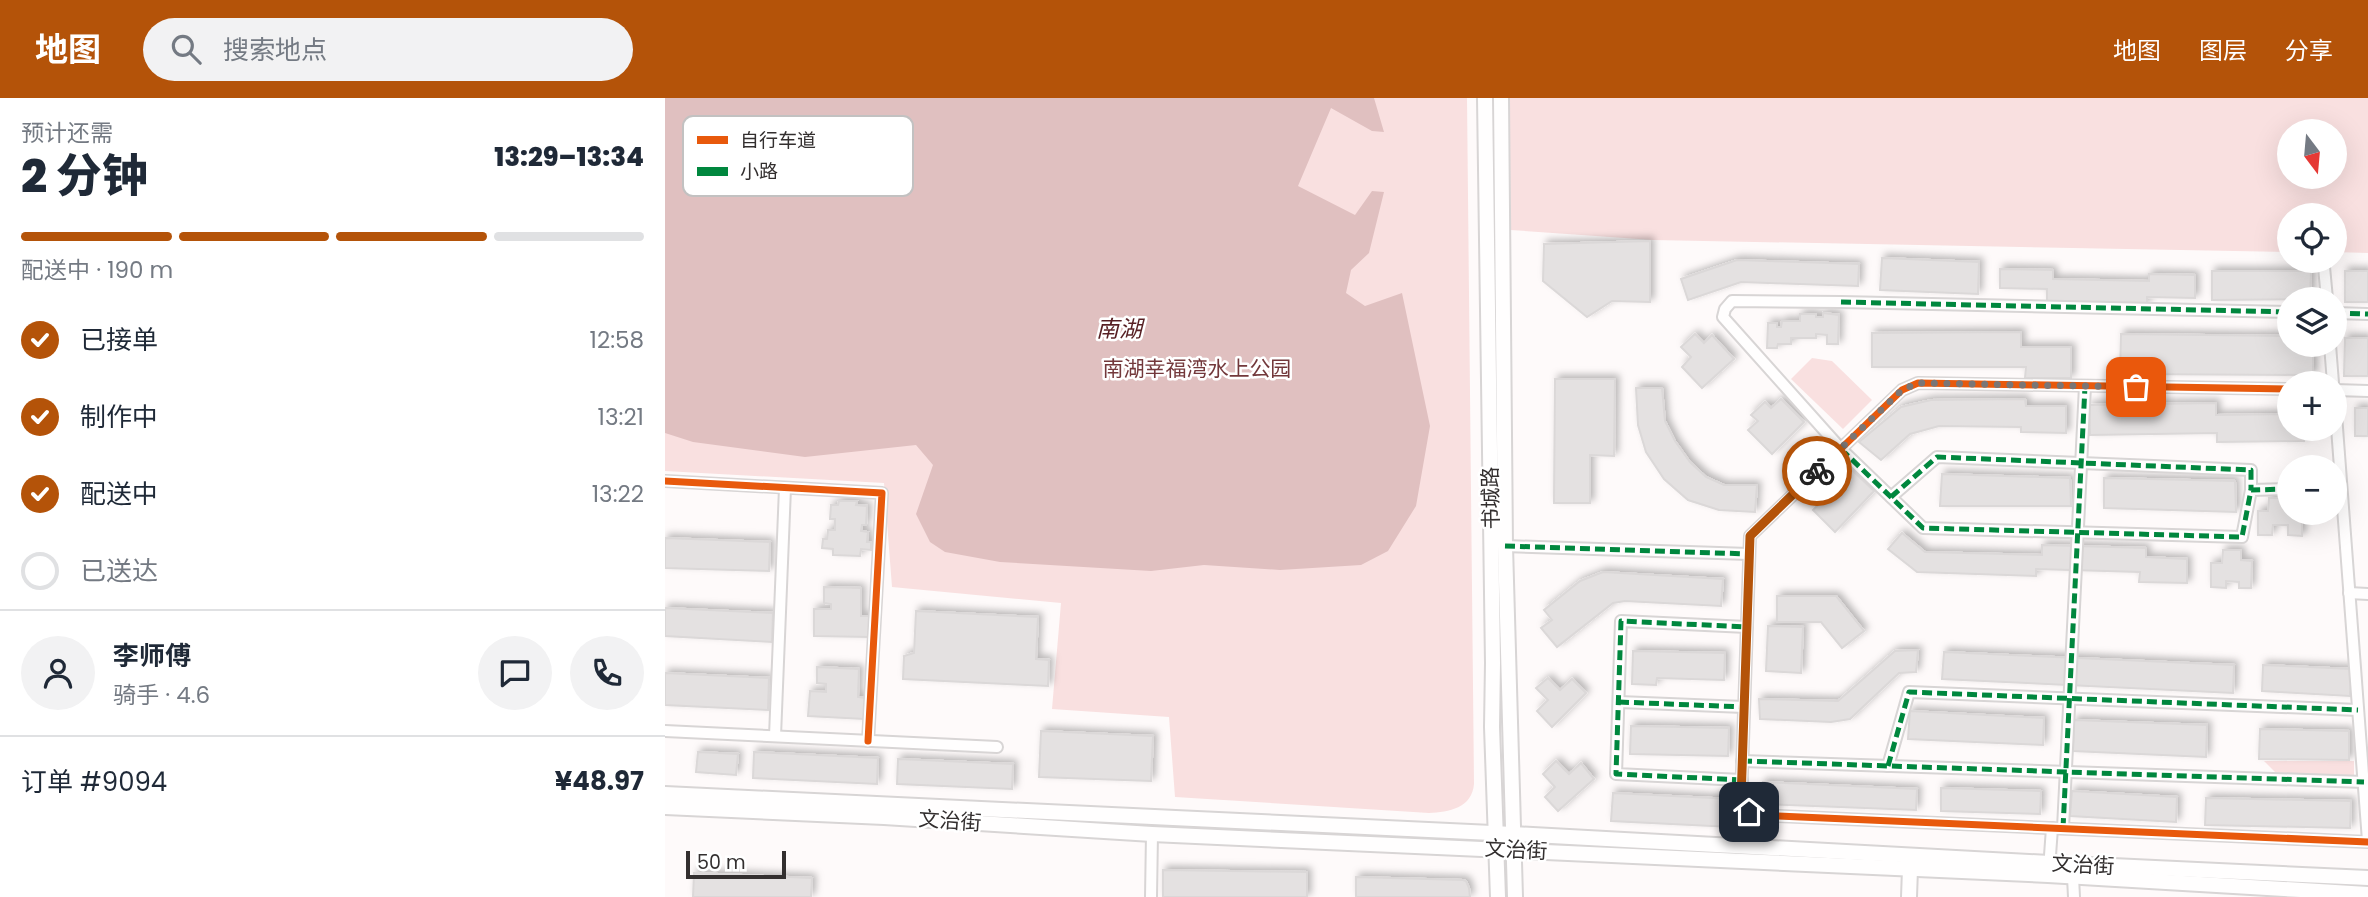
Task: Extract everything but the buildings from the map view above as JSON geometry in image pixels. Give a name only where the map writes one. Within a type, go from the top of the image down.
[{"type":"main road","name":"书城路","points":[[1486,98],[1492,727],[1499,897]]},
{"type":"main road","name":"书城路","points":[[1501,98],[1505,546],[1515,897]]},
{"type":"main road","name":"文治街","points":[[665,794],[1496,833],[2049,869],[2073,877],[2368,894]]},
{"type":"main road","name":"文治街","points":[[665,807],[884,817],[1152,834],[1910,869],[2049,869],[2368,878]]},
{"type":"main road","points":[[1909,897],[1910,869]]},
{"type":"street","points":[[1891,497],[1937,457],[2251,470],[2251,490],[2242,537],[1923,528],[1841,449],[1723,317],[1725,309],[1732,301],[2277,312]]},
{"type":"street","points":[[2347,313],[2368,314]]},
{"type":"street","points":[[2277,389],[1918,383],[1902,390],[1750,536],[1741,800],[1749,812],[1757,815],[2368,842],[2342,525]]},
{"type":"street","points":[[2049,869],[2066,772],[2085,386]]},
{"type":"street","points":[[2347,390],[2368,391]]},
{"type":"street","points":[[665,481],[882,493],[868,741]]},
{"type":"street","points":[[775,736],[785,488]]},
{"type":"street","points":[[2251,490],[2277,489]]},
{"type":"street","points":[[1505,546],[1749,554]]},
{"type":"street","points":[[2349,593],[2368,594]]},
{"type":"street","points":[[1742,780],[1616,774],[1622,621],[1747,627]]},
{"type":"street","points":[[1888,766],[1909,692],[2358,710]]},
{"type":"street","points":[[1619,702],[1744,707]]},
{"type":"street","points":[[665,731],[997,747]]},
{"type":"street","points":[[1742,761],[2364,782]]},
{"type":"street","points":[[1151,897],[1152,834]]},
{"type":"street","points":[[2073,877],[2074,897]]},
{"type":"green space","name":"南湖","points":[[665,98],[1467,98],[1474,784],[1469,799],[1458,807],[1429,813],[1175,797],[1169,717],[1052,709],[1061,603],[892,587],[884,483],[665,471]]},
{"type":"green space","points":[[1510,98],[2368,98],[2368,253],[2347,252],[2347,203],[2277,203],[2277,252],[1653,240],[1510,230]]},
{"type":"green space","points":[[1812,358],[1832,361],[1872,400],[1843,429],[1791,379]]},
{"type":"green space","points":[[2264,761],[2354,761],[2354,785],[2288,785]]},
{"type":"water","name":"南湖","points":[[665,98],[1374,98],[1384,132],[1372,131],[1331,108],[1298,186],[1355,215],[1372,191],[1384,192],[1369,253],[1351,270],[1346,293],[1365,306],[1402,293],[1430,426],[1416,506],[1388,551],[1361,565],[1280,570],[1204,565],[1151,571],[1000,562],[945,552],[930,542],[916,514],[933,465],[916,445],[805,457],[693,442],[665,433]]},
{"type":"marked path","points":[[1841,302],[2277,312]]},
{"type":"marked path","points":[[2347,313],[2368,314]]},
{"type":"marked path","points":[[2063,828],[2085,386]]},
{"type":"marked path","points":[[1841,449],[1923,528],[2242,537],[2251,490],[2277,489]]},
{"type":"marked path","points":[[1891,497],[1937,457],[2251,470],[2251,490]]},
{"type":"marked path","points":[[1505,546],[1749,554]]},
{"type":"marked path","points":[[1742,780],[1616,774],[1621,621],[1747,627]]},
{"type":"marked path","points":[[1888,766],[1909,692],[2358,710]]},
{"type":"marked path","points":[[1619,702],[1744,707]]},
{"type":"marked path","points":[[1742,761],[2364,782]]},
{"type":"cycle path","points":[[2277,389],[1918,383],[1902,390],[1750,536],[1741,800],[1750,812],[1757,815],[2368,842]]},
{"type":"cycle path","points":[[665,481],[882,493],[868,741]]},
{"type":"way so far","points":[[1817,471],[1902,390],[1918,383],[2136,387]]},
{"type":"route","points":[[1749,812],[1741,800],[1750,536],[1817,471]]},
{"type":"park label","name":"南湖幸福湾水上公园","points":[[1197,369]]}]
